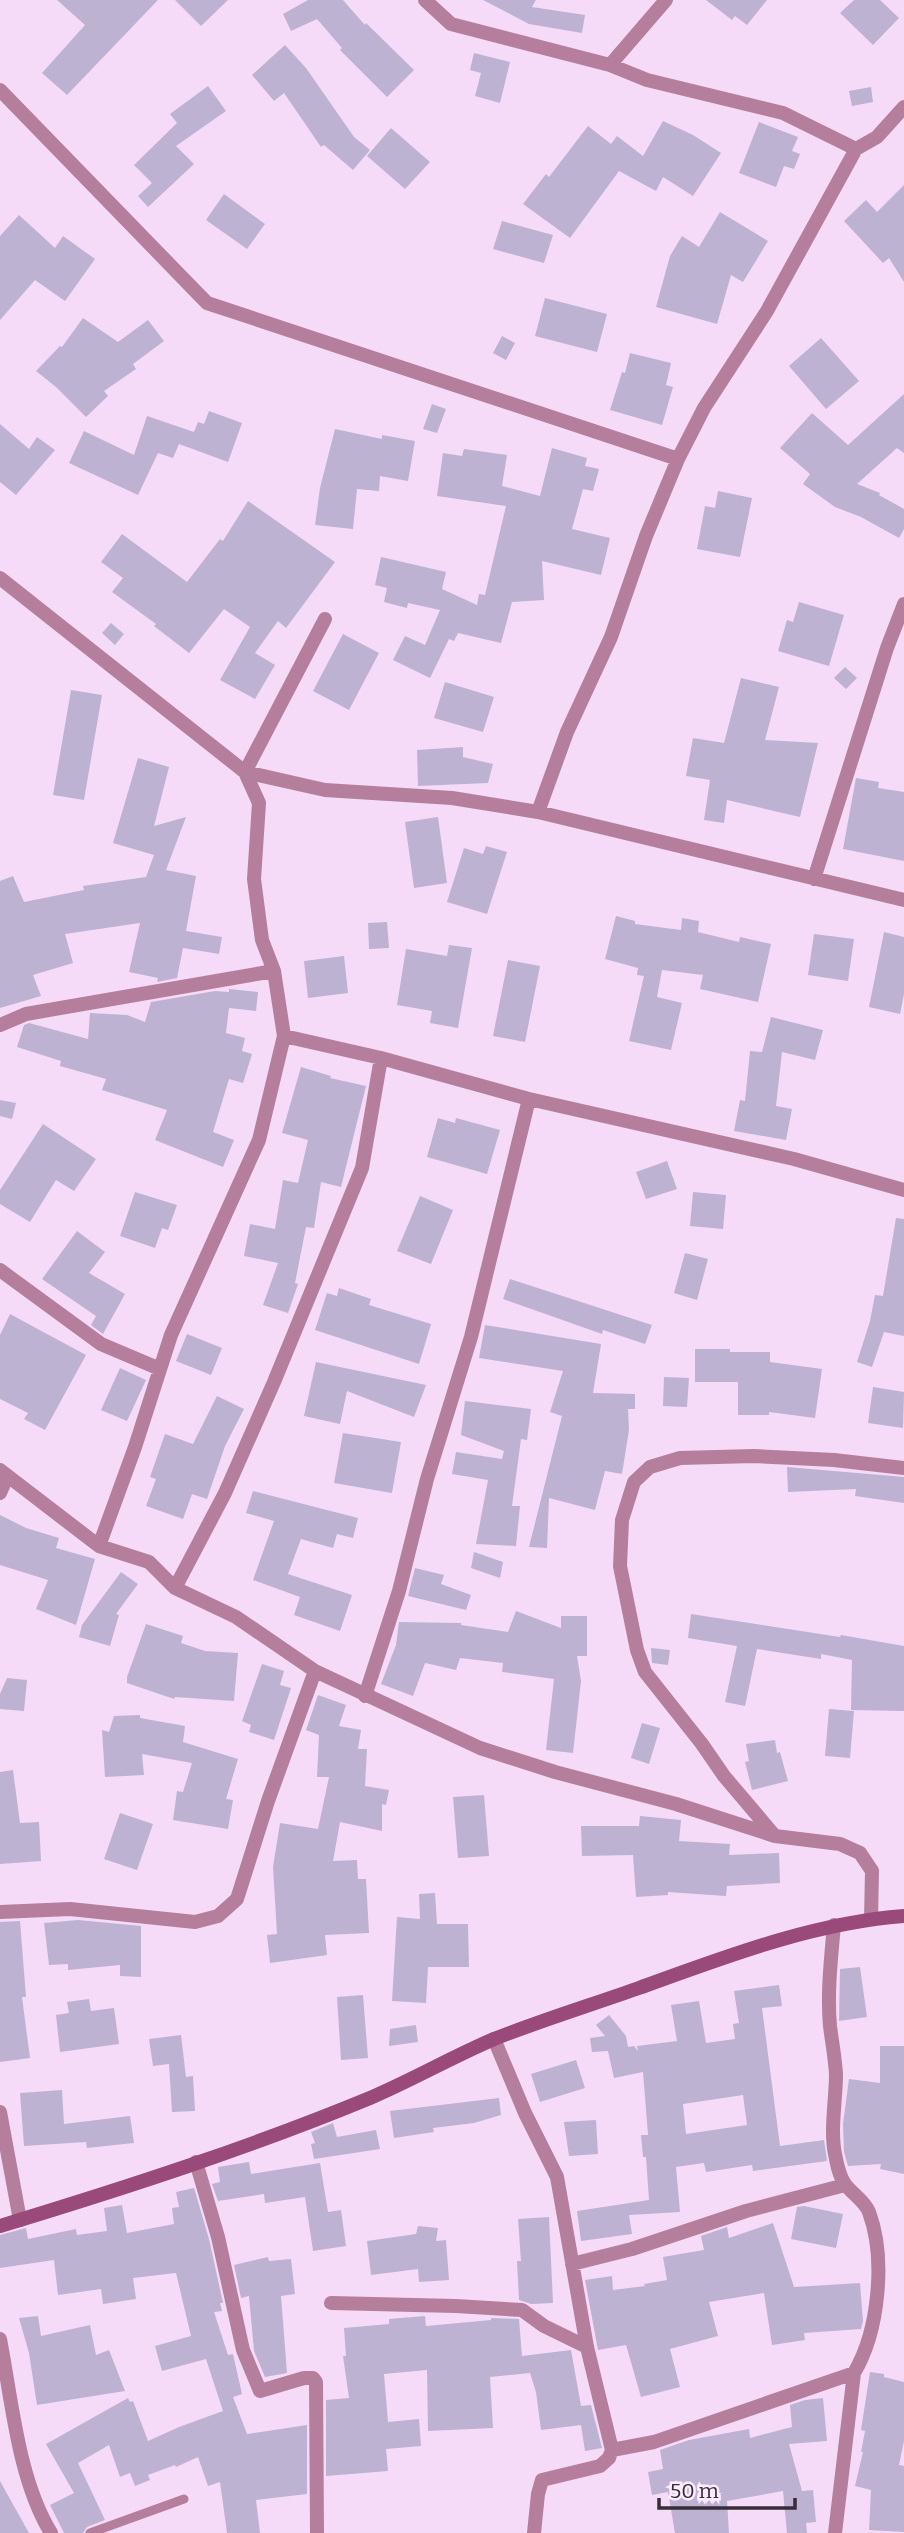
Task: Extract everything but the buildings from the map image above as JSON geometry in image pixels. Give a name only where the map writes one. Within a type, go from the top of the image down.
[{"type":"street","points":[[425,0],[451,24],[610,65],[647,80],[782,113],[856,149]]},
{"type":"street","points":[[610,65],[666,0]]},
{"type":"street","points":[[0,90],[207,303],[678,459]]},
{"type":"street","points":[[538,812],[567,732],[611,637],[646,536],[678,459],[705,408],[767,311],[856,149],[877,137],[904,107]]},
{"type":"street","points":[[0,578],[245,772],[325,790],[453,798],[538,812],[904,900]]},
{"type":"street","points":[[814,879],[883,661],[904,604]]},
{"type":"street","points":[[245,772],[325,619]]},
{"type":"street","points":[[99,1546],[171,1335],[259,1140],[284,1036],[274,971],[262,940],[254,879],[259,803],[245,772]]},
{"type":"street","points":[[0,1025],[26,1014],[274,971]]},
{"type":"street","points":[[284,1036],[381,1058],[528,1099],[794,1159],[904,1190]]},
{"type":"street","points":[[175,1588],[230,1481],[362,1168],[381,1058]]},
{"type":"street","points":[[365,1696],[399,1591],[426,1479],[471,1337],[528,1099]]},
{"type":"street","points":[[0,1270],[101,1344],[160,1369]]},
{"type":"street","points":[[775,1836],[724,1776],[645,1672],[637,1650],[620,1566],[622,1520],[634,1482],[650,1467],[680,1458],[754,1456],[834,1460],[904,1468]]},
{"type":"street","points":[[0,1493],[3,1473],[99,1546],[149,1562],[175,1588],[236,1617],[315,1671],[480,1748],[555,1772],[676,1804],[775,1836],[840,1844],[860,1853],[872,1871],[870,1919]]},
{"type":"street","points":[[0,1912],[70,1909],[195,1922],[218,1916],[237,1899],[268,1801],[315,1671]]},
{"type":"street","points":[[0,2226],[138,2185],[196,2162],[237,2150],[372,2097],[494,2039],[707,1964],[834,1925],[904,1916]]},
{"type":"street","points":[[834,1925],[829,1975],[830,2025],[836,2067],[834,2151],[845,2185],[869,2211],[876,2246],[878,2293],[865,2355],[854,2373],[835,2533]]},
{"type":"street","points":[[494,2039],[525,2113],[557,2177],[587,2347],[612,2450],[609,2458],[600,2466],[542,2480],[534,2533]]},
{"type":"street","points":[[0,2112],[20,2220]]},
{"type":"street","points":[[196,2162],[218,2237],[243,2350],[260,2391],[304,2378],[313,2378],[316,2382],[317,2533]]},
{"type":"street","points":[[572,2264],[632,2249],[746,2211],[845,2185]]},
{"type":"street","points":[[331,2303],[456,2305],[522,2310],[544,2326],[587,2347]]},
{"type":"street","points":[[0,2339],[29,2482],[51,2533]]},
{"type":"street","points":[[612,2450],[654,2442],[854,2373]]},
{"type":"lane","points":[[90,2533],[184,2499]]}]
